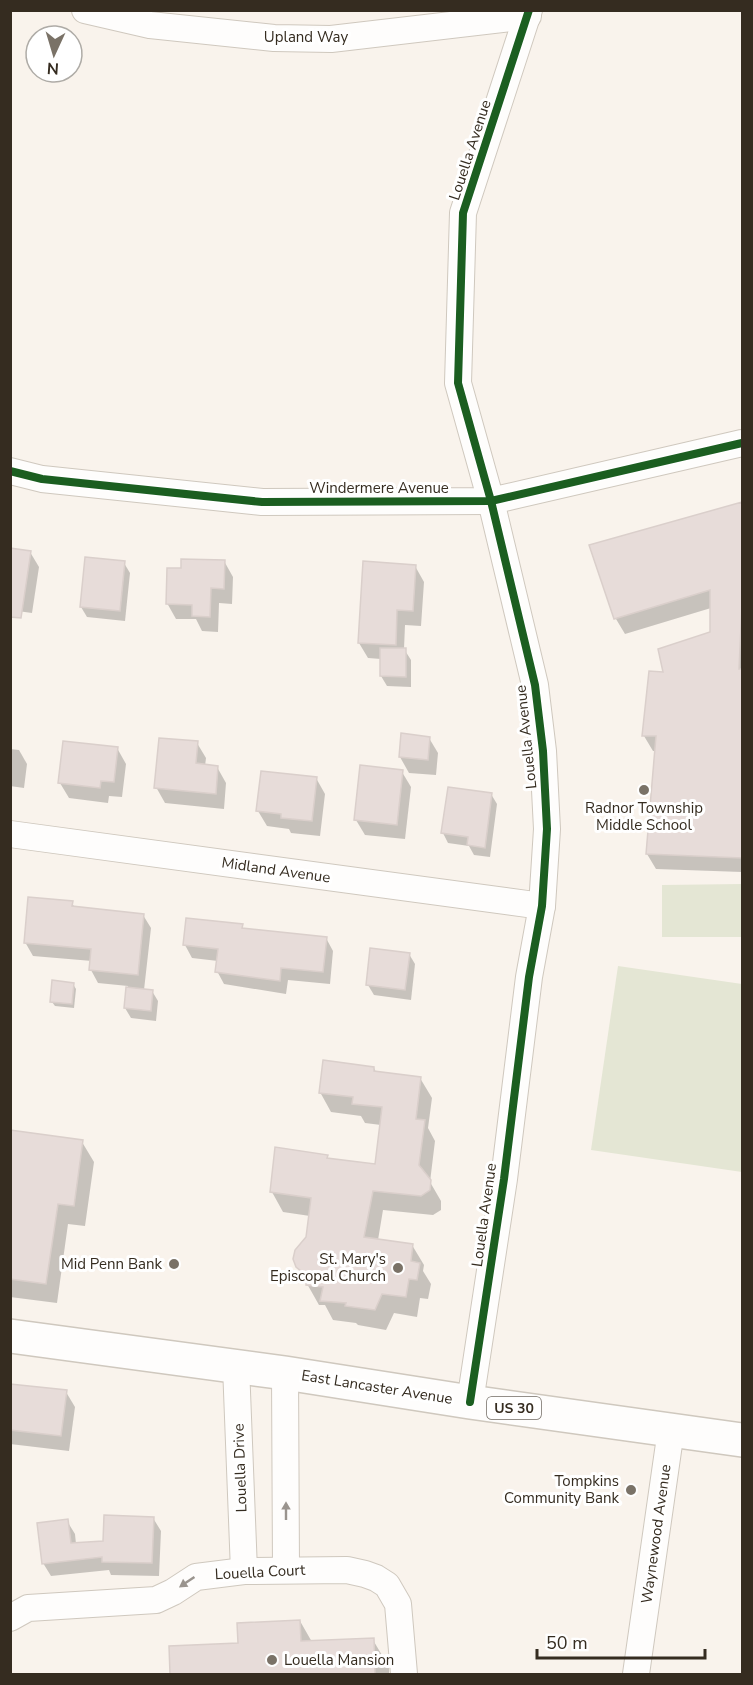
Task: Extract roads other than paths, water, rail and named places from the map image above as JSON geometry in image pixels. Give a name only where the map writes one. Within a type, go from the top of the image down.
[{"type":"highway","name":"East Lancaster Avenue","points":[[10,1336],[285,1372],[470,1402],[742,1440]]},
{"type":"street","name":"Upland Way","points":[[85,10],[150,25],[274,38],[331,39],[381,35],[529,13]]},
{"type":"street","name":"Louella Avenue","points":[[470,1402],[504,1179],[529,977],[542,906],[547,830],[543,751],[535,685],[491,501],[458,382],[463,213],[529,13]]},
{"type":"street","name":"Windermere Avenue","points":[[10,471],[42,479],[262,502],[491,501],[742,443]]},
{"type":"street","name":"Midland Avenue","points":[[10,834],[542,906]]},
{"type":"street","name":"Louella Drive","points":[[236,1366],[244,1570]]},
{"type":"street","points":[[285,1372],[286,1569]]},
{"type":"street","name":"Waynewood Avenue","points":[[636,1674],[671,1430]]},
{"type":"street","name":"Louella Court","points":[[10,1618],[28,1608],[156,1600],[196,1577],[244,1570],[347,1570],[376,1578],[393,1593],[400,1613],[404,1674]]},
{"type":"place","name":"Radnor Township Middle School","points":[[644,790]]},
{"type":"place","name":"Mid Penn Bank","points":[[174,1264]]},
{"type":"place","name":"St. Mary's Episcopal Church","points":[[398,1268]]},
{"type":"place","name":"Tompkins Community Bank","points":[[631,1490]]},
{"type":"place","name":"Louella Mansion","points":[[272,1660]]}]
